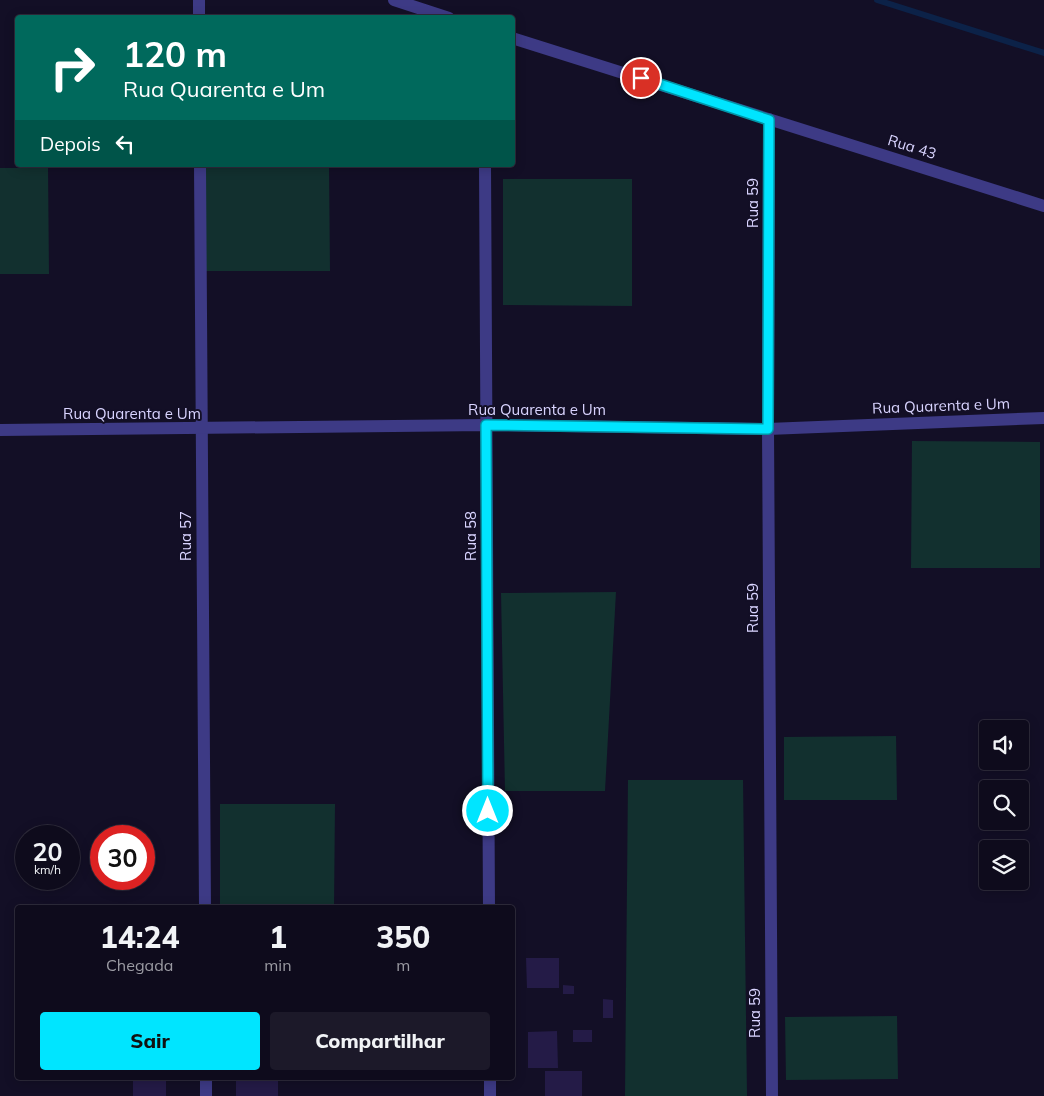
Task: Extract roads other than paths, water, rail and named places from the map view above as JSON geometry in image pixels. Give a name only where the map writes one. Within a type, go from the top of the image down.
[{"type":"street","points":[[199,0],[199,15]]},
{"type":"street","points":[[394,0],[440,15]]},
{"type":"street","name":"Rua 43","points":[[515,39],[1044,206]]},
{"type":"street","name":"Rua 59","points":[[769,120],[768,429],[772,1096]]},
{"type":"street","name":"Rua 57","points":[[200,167],[205,905]]},
{"type":"street","name":"Rua 58","points":[[485,167],[489,905]]},
{"type":"street","name":"Rua Quarenta e Um","points":[[0,430],[202,430],[486,425],[768,429],[1044,418]]},
{"type":"street","points":[[206,1080],[206,1096]]},
{"type":"street","points":[[490,1080],[490,1096]]},
{"type":"waterway","points":[[877,0],[1044,53]]}]
